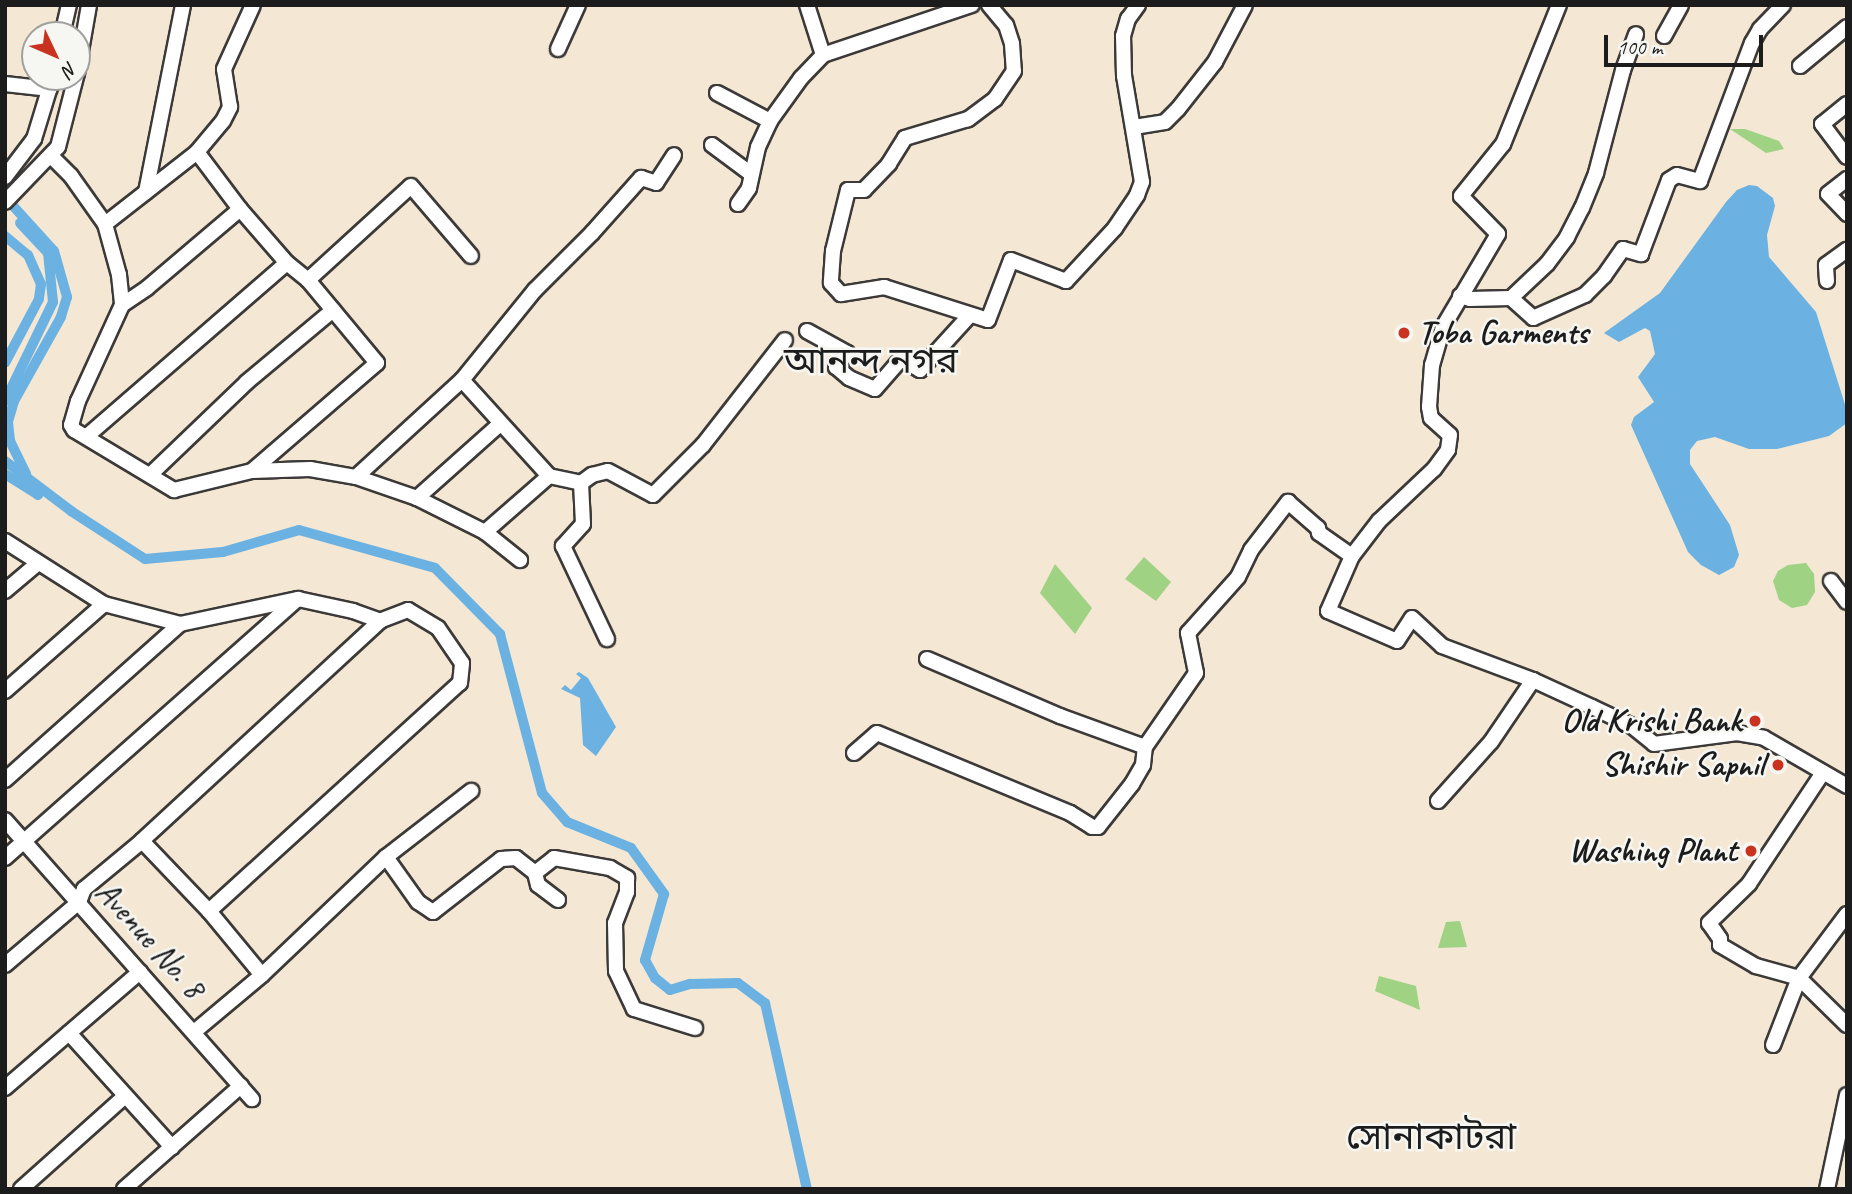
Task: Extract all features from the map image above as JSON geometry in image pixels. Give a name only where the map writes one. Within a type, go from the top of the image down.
[{"type":"street","points":[[146,192],[183,5]]},
{"type":"street","points":[[106,225],[197,152],[223,121],[230,107],[224,69],[253,5]]},
{"type":"street","points":[[558,49],[578,5]]},
{"type":"street","points":[[807,5],[823,55]]},
{"type":"street","points":[[738,204],[749,188],[758,147],[771,121],[801,78],[823,55],[972,5]]},
{"type":"street","points":[[989,5],[1006,25],[1012,44],[1014,71],[995,99],[968,119],[905,138],[889,163],[864,190],[848,190],[833,251],[831,283],[841,294],[884,287],[988,320],[1011,261],[1066,281],[1115,228],[1137,195],[1142,182],[1124,76],[1123,36],[1128,19],[1138,5]]},
{"type":"street","points":[[1134,127],[1165,122],[1178,109],[1216,62],[1245,5]]},
{"type":"street","points":[[1559,5],[1503,144],[1461,196],[1498,234],[1443,327],[1432,366],[1429,407],[1431,418],[1450,435],[1448,450],[1434,469],[1379,520],[1352,556],[1328,611],[1397,641],[1412,618],[1442,646],[1532,680],[1632,726],[1654,744],[1737,733],[1756,737],[1785,749],[1822,774],[1847,786]]},
{"type":"street","points":[[1664,36],[1681,5]]},
{"type":"street","points":[[1511,298],[1533,318],[1541,316],[1585,295],[1604,276],[1623,249],[1642,254],[1670,180],[1677,175],[1700,181],[1752,43],[1779,9]]},
{"type":"street","points":[[1800,66],[1847,27]]},
{"type":"street","points":[[1460,296],[1470,299],[1511,298],[1547,264],[1567,237],[1596,173],[1623,70],[1636,34]]},
{"type":"street","points":[[5,177],[21,160],[34,139],[49,91]]},
{"type":"street","points":[[11,198],[51,156],[63,136],[74,91]]},
{"type":"street","points":[[717,93],[771,121]]},
{"type":"street","points":[[1847,104],[1822,124],[1847,157]]},
{"type":"street","points":[[712,145],[751,174]]},
{"type":"street","points":[[197,152],[240,209],[286,263],[308,280],[374,356],[377,363],[252,471]]},
{"type":"street","points":[[356,477],[462,380],[535,290],[592,233],[641,178],[656,183],[674,155]]},
{"type":"street","points":[[51,156],[72,176],[106,225],[119,275],[122,305],[72,416],[71,425],[74,430],[174,490],[252,471],[310,469],[356,477],[417,498],[485,532],[520,560]]},
{"type":"street","points":[[1847,178],[1828,194],[1847,214]]},
{"type":"street","points":[[308,280],[411,186],[471,256]]},
{"type":"street","points":[[122,305],[148,288],[240,209]]},
{"type":"street","points":[[1827,281],[1826,265],[1847,250]]},
{"type":"street","points":[[87,436],[286,263]]},
{"type":"street","points":[[151,474],[247,382],[333,310]]},
{"type":"street","points":[[807,331],[847,353],[836,367],[849,378],[875,389],[901,359],[920,370],[970,315]]},
{"type":"street","points":[[462,380],[499,425],[549,476],[581,483],[592,475],[608,471],[653,495],[703,445],[785,340]]},
{"type":"street","points":[[417,498],[499,425]]},
{"type":"street","points":[[485,532],[549,476]]},
{"type":"street","points":[[581,483],[583,524],[563,546],[607,639]]},
{"type":"street","points":[[853,753],[877,733],[1070,813],[1092,827],[1098,827],[1132,784],[1143,765],[1145,747],[1196,673],[1187,640],[1188,633],[1238,577],[1251,550],[1288,502],[1318,528],[1319,533],[1352,556]]},
{"type":"street","points":[[5,541],[37,564],[104,604],[180,624],[298,599],[353,611],[380,621],[408,610],[438,628],[462,663],[460,683],[209,911]]},
{"type":"street","points":[[5,591],[37,564]]},
{"type":"street","points":[[1831,581],[1847,603]]},
{"type":"street","points":[[5,858],[298,599]]},
{"type":"street","points":[[5,965],[79,902],[84,889],[142,841],[405,601]]},
{"type":"street","points":[[5,691],[104,604]]},
{"type":"street","points":[[5,780],[180,624]]},
{"type":"street","points":[[927,659],[1060,716],[1145,747]]},
{"type":"street","points":[[1438,801],[1491,742],[1532,680]]},
{"type":"street","points":[[1822,774],[1749,884],[1709,923],[1720,939],[1720,945],[1756,966],[1799,978],[1847,1025]]},
{"type":"street","points":[[194,1032],[262,975],[386,857],[471,791]]},
{"type":"street","name":"Avenue No. 8","points":[[5,820],[252,1099]]},
{"type":"street","points":[[142,841],[209,911],[262,975]]},
{"type":"street","points":[[386,857],[418,901],[433,912],[501,859],[516,858],[535,873],[538,885],[558,900]]},
{"type":"street","points":[[535,873],[554,858],[610,868],[627,878],[627,892],[615,923],[615,971],[634,1010],[695,1028]]},
{"type":"street","points":[[1773,1045],[1799,978],[1847,914]]},
{"type":"street","points":[[5,1088],[140,972]]},
{"type":"street","points":[[69,1033],[172,1147]]},
{"type":"street","points":[[124,1189],[241,1086]]},
{"type":"street","points":[[1827,1189],[1847,1095]]},
{"type":"street","points":[[21,1189],[125,1096]]},
{"type":"green space","points":[[1730,129],[1745,129],[1779,141],[1784,149],[1766,153]]},
{"type":"green space","points":[[1144,557],[1171,582],[1156,601],[1125,579]]},
{"type":"green space","points":[[1806,563],[1814,574],[1815,592],[1807,605],[1792,608],[1779,600],[1773,581],[1778,571],[1788,565]]},
{"type":"green space","points":[[1055,564],[1092,608],[1075,634],[1040,593]]},
{"type":"green space","points":[[1460,921],[1467,947],[1438,948],[1446,922]]},
{"type":"green space","points":[[1379,976],[1416,986],[1420,1010],[1375,991]]},
{"type":"water","points":[[1749,185],[1757,186],[1773,198],[1775,206],[1767,235],[1769,257],[1816,312],[1847,411],[1847,423],[1829,436],[1777,449],[1749,449],[1715,437],[1697,441],[1690,450],[1690,464],[1730,525],[1739,555],[1734,567],[1719,575],[1701,565],[1688,552],[1631,425],[1634,417],[1654,402],[1638,377],[1655,354],[1650,331],[1645,328],[1619,342],[1604,333],[1660,293],[1726,202],[1737,190]]},
{"type":"water","points":[[579,672],[588,678],[616,727],[596,756],[583,745],[580,698],[561,689],[565,685],[571,690],[581,678],[576,674]]},
{"type":"waterway","points":[[5,197],[54,251],[67,297],[61,317],[14,401],[8,422],[10,441],[26,474]]},
{"type":"waterway","points":[[5,401],[53,302],[48,253],[20,223]]},
{"type":"waterway","points":[[5,236],[28,255],[41,284],[39,299],[5,363]]},
{"type":"waterway","points":[[5,461],[71,511],[145,559],[223,552],[299,530],[435,568],[500,634],[542,793],[567,822],[631,848],[664,894],[645,960],[655,978],[670,990],[690,984],[738,983],[765,1003],[807,1189]]},
{"type":"waterway","points":[[5,474],[38,495],[34,488]]},
{"type":"place","name":"Toba Garments","points":[[1404,333]]},
{"type":"place","name":"Old Krishi Bank","points":[[1755,721]]},
{"type":"place","name":"Shishir Sapnil","points":[[1778,765]]},
{"type":"place","name":"Washing Plant","points":[[1751,851]]},
{"type":"district","name":"আনন্দ নগর","points":[[871,361]]},
{"type":"district","name":"সোনাকাটরা","points":[[1431,1137]]}]
